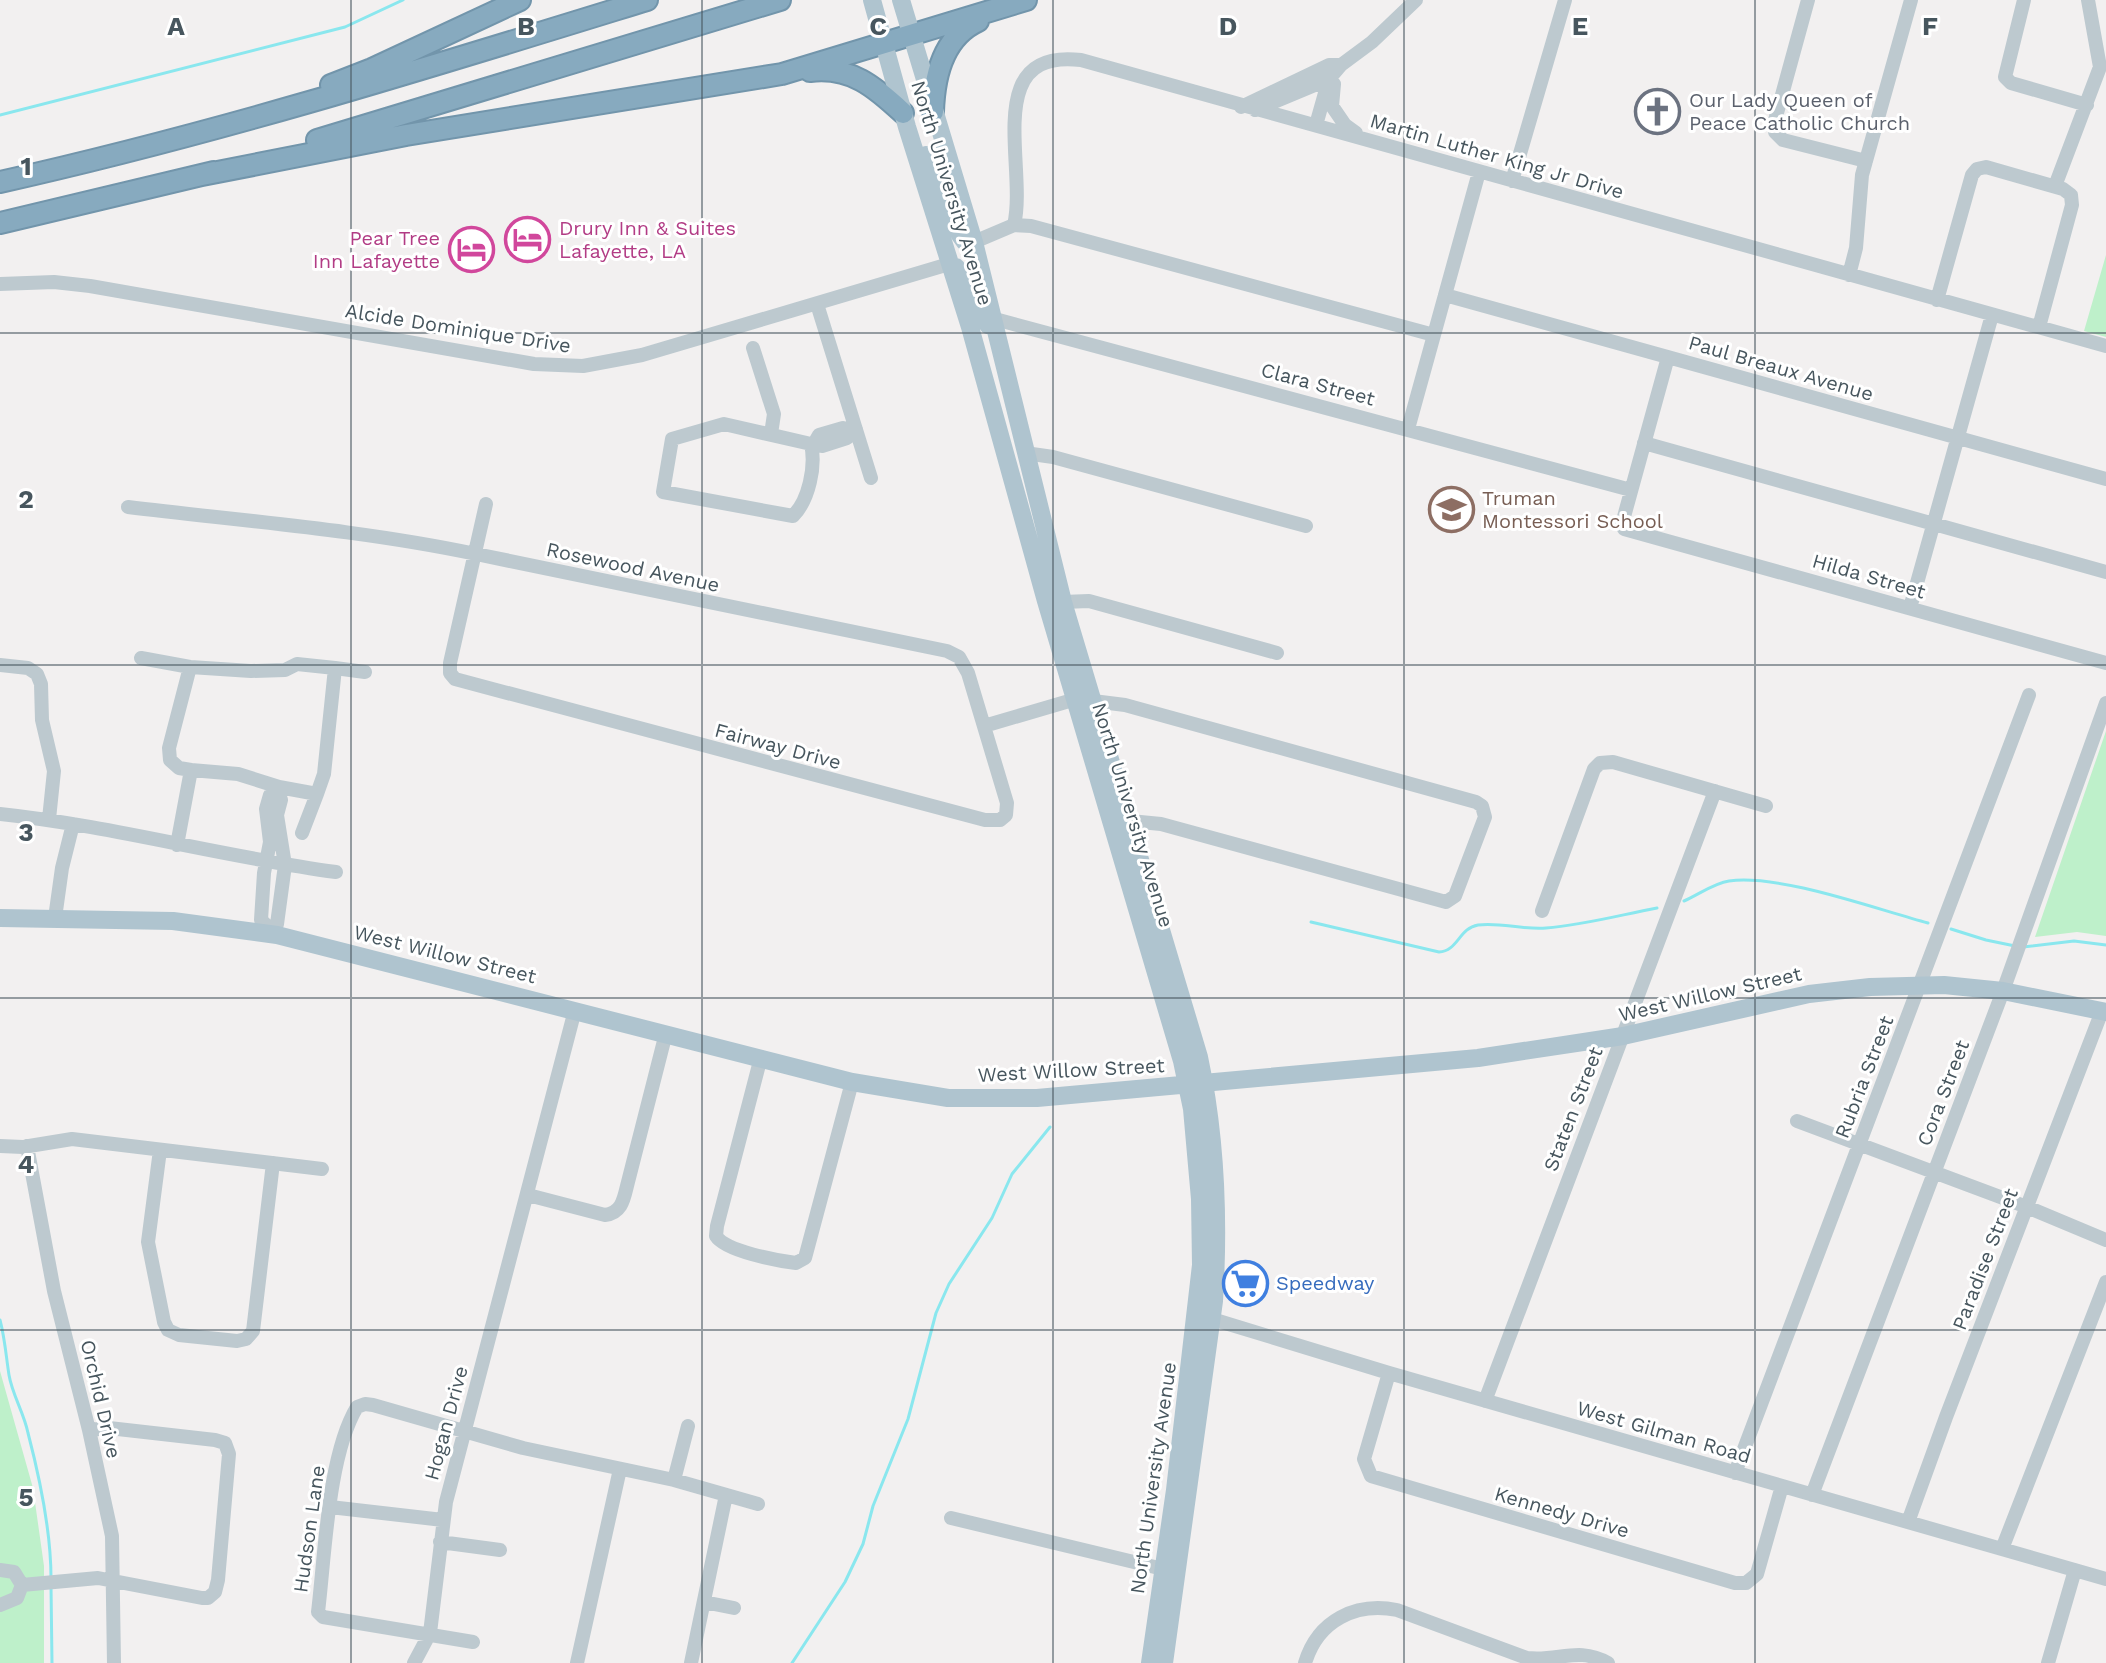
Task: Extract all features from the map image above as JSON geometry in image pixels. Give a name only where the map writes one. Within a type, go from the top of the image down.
[{"type":"highway","points":[[172,140],[372,69],[520,0]]},
{"type":"highway","points":[[0,182],[324,100],[647,0]]},
{"type":"highway","points":[[202,175],[780,0]]},
{"type":"highway","points":[[782,74],[1026,0]]},
{"type":"highway","points":[[931,103],[938,69],[965,27],[1026,0]]},
{"type":"highway","points":[[0,223],[202,175],[406,135],[822,69],[853,76],[877,89],[905,120]]},
{"type":"main road","name":"North University Avenue","points":[[872,0],[905,120],[970,327],[1003,452],[1084,700],[1196,1084],[1216,1204],[1217,1249],[1212,1319],[1164,1663]]},
{"type":"main road","name":"North University Avenue","points":[[901,0],[995,319],[1009,393],[1063,602],[1084,700]]},
{"type":"main road","points":[[896,85],[907,81],[931,103]]},
{"type":"main road","points":[[905,120],[920,139],[962,239],[974,242]]},
{"type":"main road","points":[[949,264],[960,270],[966,279],[999,341]]},
{"type":"main road","points":[[978,364],[998,392],[1009,393]]},
{"type":"main road","points":[[1003,452],[1025,453]]},
{"type":"main road","name":"West Willow Street","points":[[0,918],[173,921],[268,931],[852,1082],[948,1098],[999,1099],[1478,1058],[1623,1036],[1809,994],[1870,987],[1921,985],[2003,991],[2104,1012]]},
{"type":"main road","name":"North University Avenue","points":[[1150,1663],[1175,1490],[1201,1265],[1196,1084]]},
{"type":"street","points":[[1316,125],[1329,79],[1416,0]]},
{"type":"street","points":[[1512,181],[1565,0]]},
{"type":"street","points":[[1808,0],[1774,124],[1775,132],[1783,140],[1866,161]]},
{"type":"street","points":[[1849,275],[1856,248],[1858,202],[1866,161],[1911,0]]},
{"type":"street","points":[[2024,0],[2005,77],[2011,83],[2087,105]]},
{"type":"street","points":[[2055,186],[2100,67],[2088,0]]},
{"type":"street","name":"Martin Luther King Jr Drive","points":[[1014,225],[1018,199],[1016,103],[1020,85],[1041,63],[1063,58],[1081,60],[2106,346]]},
{"type":"street","points":[[1248,108],[1329,65],[1341,65]]},
{"type":"street","points":[[1341,65],[1332,92],[1332,106],[1345,125],[1366,140]]},
{"type":"street","points":[[1248,108],[1329,79]]},
{"type":"street","points":[[1937,300],[1972,175],[1977,169],[1986,167],[2068,191],[2072,205],[2039,327]]},
{"type":"street","points":[[1408,429],[1479,172]]},
{"type":"street","points":[[974,242],[1014,225],[1031,226],[1434,335]]},
{"type":"street","name":"Alcide Dominique Drive","points":[[0,284],[54,282],[90,286],[553,366],[606,364],[642,355],[949,264]]},
{"type":"street","name":"Paul Breaux Avenue","points":[[1445,295],[2106,479]]},
{"type":"street","points":[[817,304],[853,430],[871,478]]},
{"type":"street","points":[[1910,608],[1992,315]]},
{"type":"street","name":"Clara Street","points":[[995,319],[1631,490]]},
{"type":"street","points":[[753,348],[774,414],[771,434]]},
{"type":"street","points":[[1631,490],[1668,357]]},
{"type":"street","points":[[813,443],[724,424],[672,439],[663,492],[793,516],[805,504],[813,443],[819,435],[831,437],[843,428],[853,430]]},
{"type":"street","points":[[1644,443],[2106,572]]},
{"type":"street","points":[[1025,453],[1053,457],[1306,526]]},
{"type":"street","name":"Hilda Street","points":[[1631,490],[1622,527],[2106,663]]},
{"type":"street","points":[[476,554],[486,504]]},
{"type":"street","name":"Rosewood Avenue","points":[[128,507],[389,538],[947,651],[959,657],[965,665],[984,726]]},
{"type":"street","name":"Fairway Drive","points":[[476,554],[450,663],[451,676],[461,683],[995,821],[1006,815],[1007,803],[984,726]]},
{"type":"street","points":[[1063,602],[1089,601],[1277,653]]},
{"type":"street","points":[[141,658],[190,667],[251,671],[285,670],[297,664],[365,672]]},
{"type":"street","points":[[0,665],[28,668],[37,674],[41,684],[42,720],[54,771],[49,819]]},
{"type":"street","points":[[190,667],[169,748],[170,760],[179,768],[238,774],[279,789],[317,794]]},
{"type":"street","points":[[302,833],[324,774],[335,668]]},
{"type":"street","name":"Rubria Street","points":[[1735,1473],[2029,695]]},
{"type":"street","points":[[984,726],[1084,700],[1125,705],[1476,802],[1484,809],[1484,824],[1451,900],[1446,902],[1161,824],[1121,822]]},
{"type":"street","name":"Cora Street","points":[[1812,1495],[2016,956],[2106,703]]},
{"type":"street","points":[[1542,911],[1594,769],[1600,763],[1613,762],[1766,806]]},
{"type":"street","points":[[177,845],[191,770]]},
{"type":"street","points":[[279,789],[281,800],[277,815],[285,865],[277,924],[268,931],[261,920],[270,842],[266,809],[270,795],[279,789]]},
{"type":"street","name":"Staten Street","points":[[1485,1401],[1715,791]]},
{"type":"street","points":[[0,814],[49,819],[266,862],[336,872]]},
{"type":"street","points":[[55,918],[62,868],[73,824]]},
{"type":"street","points":[[262,892],[273,882],[282,886]]},
{"type":"street","name":"Hogan Drive","points":[[414,1663],[430,1633],[443,1520],[575,1010]]},
{"type":"street","name":"Paradise Street","points":[[1908,1522],[1918,1489],[2104,1012]]},
{"type":"street","points":[[528,1195],[605,1215],[617,1211],[625,1194],[666,1033]]},
{"type":"street","points":[[761,1057],[716,1236],[724,1245],[772,1259],[796,1263],[805,1258],[852,1082]]},
{"type":"street","points":[[1797,1121],[2027,1207],[2106,1240]]},
{"type":"street","points":[[0,1146],[27,1146],[72,1139],[322,1169]]},
{"type":"street","name":"Orchid Drive","points":[[27,1146],[54,1291],[112,1536],[114,1663]]},
{"type":"street","points":[[160,1150],[148,1242],[165,1328],[179,1335],[237,1341],[246,1339],[253,1331],[273,1163]]},
{"type":"street","points":[[2002,1549],[2106,1282]]},
{"type":"street","name":"West Gilman Road","points":[[1212,1319],[1485,1401],[2106,1579]]},
{"type":"street","name":"Kennedy Drive","points":[[1389,1373],[1364,1459],[1371,1476],[1735,1583],[1752,1580],[1757,1574],[1782,1486]]},
{"type":"street","name":"Hudson Lane","points":[[464,1432],[373,1405],[357,1407],[348,1425],[334,1476],[318,1612],[323,1617],[473,1642]]},
{"type":"street","points":[[674,1480],[688,1426]]},
{"type":"street","points":[[22,1585],[113,1579],[202,1598],[211,1596],[218,1580],[228,1448],[225,1443],[109,1428],[89,1430]]},
{"type":"street","points":[[464,1432],[523,1448],[674,1480],[758,1504]]},
{"type":"street","points":[[577,1663],[620,1469]]},
{"type":"street","points":[[691,1663],[726,1495]]},
{"type":"street","points":[[330,1507],[443,1520]]},
{"type":"street","points":[[951,1518],[1163,1569]]},
{"type":"street","points":[[440,1542],[500,1550]]},
{"type":"street","points":[[0,1570],[14,1572],[22,1585]]},
{"type":"street","points":[[2048,1663],[2075,1570]]},
{"type":"street","points":[[0,1605],[17,1598],[22,1585]]},
{"type":"street","points":[[704,1602],[734,1608]]},
{"type":"street","points":[[1305,1663],[1314,1642],[1329,1625],[1347,1613],[1375,1607],[1397,1610],[1527,1658],[1581,1654],[1608,1663]]},
{"type":"green space","points":[[2106,255],[2106,337],[2084,331]]},
{"type":"green space","points":[[2106,731],[2106,936],[2077,932],[2035,937]]},
{"type":"green space","points":[[0,1371],[33,1488],[44,1566],[44,1663],[0,1663]]},
{"type":"waterway","points":[[0,115],[345,27],[403,0]]},
{"type":"waterway","points":[[1684,901],[1723,882],[1750,880],[1801,888],[1928,923]]},
{"type":"waterway","points":[[1311,922],[1439,952],[1450,948],[1467,930],[1478,925],[1546,928],[1657,908]]},
{"type":"waterway","points":[[1951,929],[2015,946]]},
{"type":"waterway","points":[[2023,947],[2074,941],[2106,945]]},
{"type":"waterway","points":[[792,1663],[845,1582],[863,1544],[873,1506],[908,1419],[936,1313],[949,1284],[992,1218],[1012,1174],[1050,1127]]},
{"type":"waterway","points":[[0,1320],[11,1382],[41,1487],[51,1578]]},
{"type":"waterway","points":[[51,1586],[52,1663]]},
{"type":"place","name":"Our Lady Queen of Peace Catholic Church","points":[[1658,112]]},
{"type":"place","name":"Drury Inn & Suites Lafayette, LA","points":[[528,240]]},
{"type":"place","name":"Pear Tree Inn Lafayette","points":[[471,250]]},
{"type":"place","name":"Truman Montessori School","points":[[1451,509]]},
{"type":"place","name":"Speedway","points":[[1245,1283]]}]
